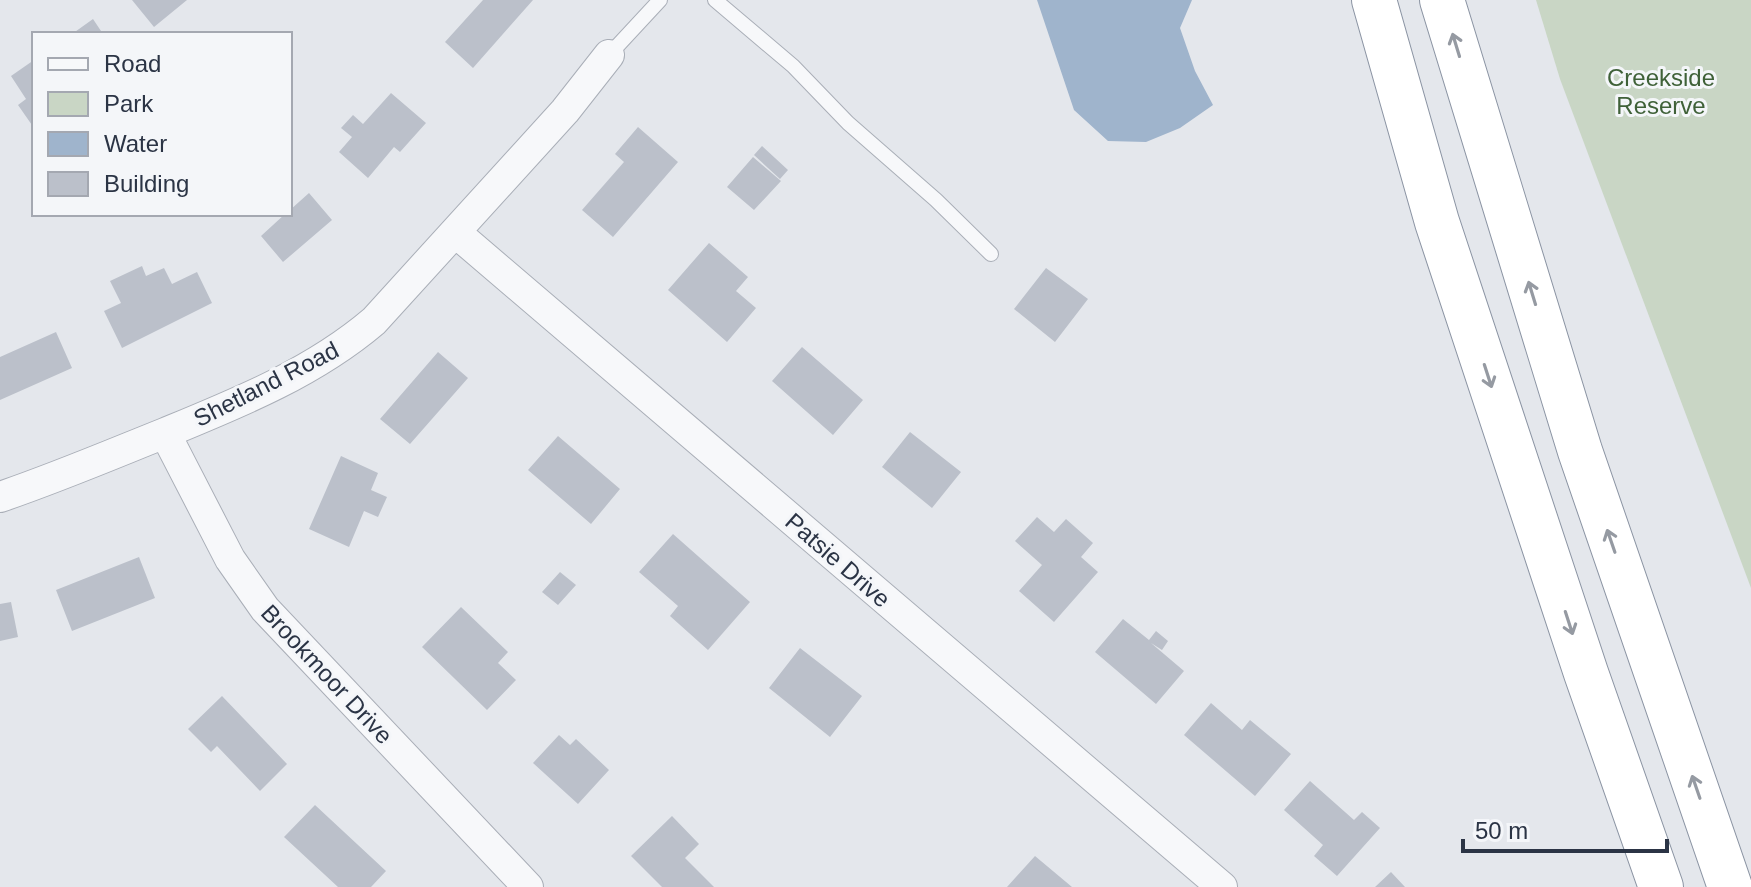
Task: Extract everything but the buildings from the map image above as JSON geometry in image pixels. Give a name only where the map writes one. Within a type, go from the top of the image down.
[{"type":"highway","points":[[1343,0],[1437,222]]},
{"type":"highway","points":[[1374,0],[1437,222],[1586,673],[1661,887]]},
{"type":"highway","points":[[1442,0],[1580,451],[1730,887]]},
{"type":"street","name":"Shetland Road","points":[[0,497],[256,394],[351,340],[374,321],[565,111],[609,55]]},
{"type":"street","name":"Patsie Drive","points":[[455,232],[1222,887]]},
{"type":"street","name":"Brookmoor Drive","points":[[165,433],[230,559],[265,609],[528,887]]},
{"type":"lane","points":[[609,55],[660,0]]},
{"type":"lane","points":[[715,0],[793,66],[848,123],[936,200],[991,254]]},
{"type":"green space","name":"Creekside Reserve","points":[[1536,0],[1751,0],[1751,588],[1560,79]]},
{"type":"water","points":[[1037,0],[1192,0],[1180,28],[1195,71],[1213,105],[1180,128],[1146,142],[1108,141],[1074,110]]}]
